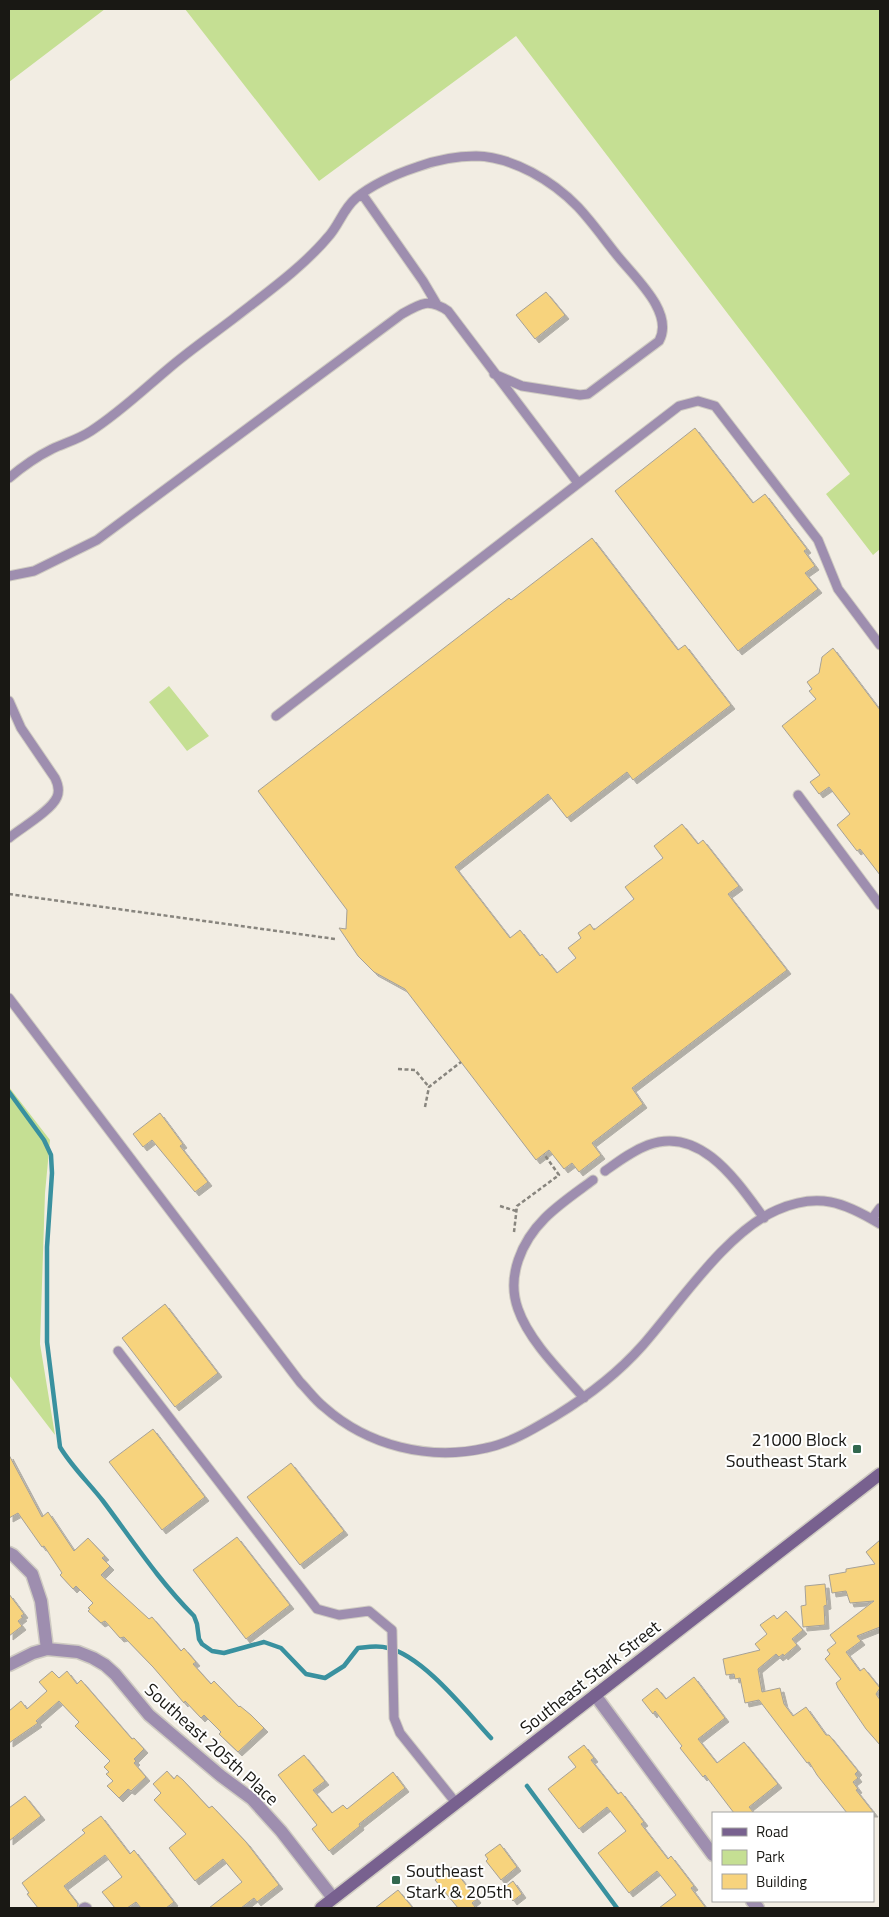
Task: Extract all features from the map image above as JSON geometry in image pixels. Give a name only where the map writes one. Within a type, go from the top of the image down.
[{"type":"main road","name":"Southeast Stark Street","points":[[321,1908],[880,1474]]},
{"type":"street","points":[[9,1553],[13,1554],[32,1574],[41,1601],[47,1649]]},
{"type":"street","name":"Southeast 205th Place","points":[[9,1665],[33,1653],[47,1649],[78,1652],[105,1665],[115,1674],[149,1716],[252,1799],[281,1831],[334,1898]]},
{"type":"street","points":[[595,1695],[712,1854]]},
{"type":"lane","points":[[9,478],[35,459],[89,432],[126,406],[170,367],[303,261],[329,236],[346,208],[362,194],[403,172],[439,159],[476,156],[499,159],[545,181],[577,207],[659,308],[663,321],[663,333],[659,341],[588,394],[580,395],[522,386],[494,374]]},
{"type":"lane","points":[[362,194],[436,303],[448,311],[578,483]]},
{"type":"lane","points":[[9,576],[34,571],[97,540],[402,314],[420,304],[436,303]]},
{"type":"lane","points":[[276,716],[679,406],[698,401],[715,406],[818,540],[838,589],[880,645]]},
{"type":"lane","points":[[9,701],[21,728],[56,778],[58,787],[57,796],[52,805],[9,838]]},
{"type":"lane","points":[[798,795],[880,905]]},
{"type":"lane","points":[[9,998],[300,1382],[323,1407],[347,1425],[374,1439],[403,1449],[428,1453],[457,1453],[487,1448],[514,1439],[584,1398],[624,1365],[738,1236],[776,1210],[797,1203],[819,1200],[849,1206],[876,1222],[880,1208]]},
{"type":"lane","points":[[605,1171],[630,1153],[650,1144],[673,1141],[694,1146],[714,1158],[734,1176],[764,1218]]},
{"type":"lane","points":[[584,1398],[547,1355],[526,1325],[517,1307],[514,1287],[515,1270],[521,1250],[534,1230],[546,1216],[593,1180]]},
{"type":"lane","points":[[118,1351],[317,1609],[339,1615],[369,1611],[392,1630],[394,1718],[400,1732],[456,1803]]},
{"type":"lane","points":[[83,1908],[85,1906],[87,1908]]},
{"type":"path","points":[[9,894],[335,939]]},
{"type":"path","points":[[425,1107],[429,1087],[461,1062]]},
{"type":"path","points":[[398,1069],[415,1070],[429,1087]]},
{"type":"path","points":[[514,1232],[517,1206],[559,1175],[544,1154]]},
{"type":"path","points":[[500,1206],[516,1211]]},
{"type":"green space","points":[[9,9],[105,9],[9,82]]},
{"type":"green space","points":[[185,9],[880,9],[880,549],[873,555],[826,494],[850,474],[516,36],[319,181]]},
{"type":"green space","points":[[169,686],[209,736],[187,751],[149,702]]},
{"type":"green space","points":[[9,1087],[50,1140],[45,1193],[40,1344],[55,1435],[9,1375]]},
{"type":"building","points":[[546,292],[565,315],[535,339],[516,315]]},
{"type":"building","points":[[695,428],[753,503],[765,494],[807,549],[804,551],[815,566],[805,573],[818,589],[738,651],[615,491]]},
{"type":"building","points":[[592,538],[678,650],[685,645],[731,705],[633,780],[627,772],[567,818],[548,794],[455,867],[510,938],[520,930],[540,956],[542,954],[557,973],[576,958],[568,948],[581,938],[578,933],[590,924],[594,930],[634,899],[625,887],[663,858],[654,846],[682,824],[698,844],[703,840],[739,886],[728,894],[787,970],[632,1088],[643,1104],[592,1143],[601,1155],[579,1172],[572,1163],[564,1169],[549,1150],[536,1160],[405,989],[374,972],[358,956],[339,928],[346,929],[347,910],[258,791],[509,598],[511,600]]},
{"type":"building","points":[[833,648],[880,710],[880,875],[860,849],[857,851],[837,825],[850,814],[829,787],[819,794],[810,782],[820,775],[782,726],[816,699],[809,691],[812,689],[807,682],[819,673],[822,657]]},
{"type":"building","points":[[160,1113],[183,1144],[180,1146],[208,1182],[195,1192],[152,1140],[143,1147],[133,1134]]},
{"type":"building","points":[[165,1304],[218,1373],[175,1407],[122,1338]]},
{"type":"building","points":[[153,1429],[205,1497],[162,1530],[109,1462]]},
{"type":"building","points":[[9,1455],[42,1517],[48,1512],[74,1551],[88,1538],[105,1556],[102,1558],[110,1566],[101,1575],[149,1619],[152,1617],[181,1651],[184,1648],[196,1662],[193,1664],[211,1684],[214,1681],[239,1707],[251,1715],[264,1728],[238,1752],[219,1734],[221,1732],[204,1715],[201,1718],[185,1701],[184,1703],[124,1637],[120,1638],[105,1621],[101,1623],[88,1611],[90,1609],[88,1608],[93,1603],[76,1586],[73,1589],[60,1575],[62,1573],[44,1546],[42,1547],[18,1513],[9,1518]]},
{"type":"building","points":[[291,1463],[344,1531],[300,1565],[247,1497]]},
{"type":"building","points":[[237,1537],[290,1605],[246,1639],[193,1570]]},
{"type":"building","points":[[880,1540],[880,1627],[857,1636],[861,1641],[846,1652],[860,1671],[864,1668],[880,1688],[876,1694],[880,1700],[880,1745],[866,1729],[838,1688],[836,1683],[841,1679],[825,1659],[830,1654],[827,1650],[836,1643],[830,1635],[874,1601],[850,1603],[846,1591],[832,1593],[829,1575],[846,1572],[846,1569],[875,1564],[866,1552]]},
{"type":"building","points":[[825,1584],[827,1605],[824,1606],[825,1625],[803,1627],[801,1606],[806,1605],[805,1586]]},
{"type":"building","points":[[9,1594],[24,1614],[18,1621],[22,1626],[9,1636]]},
{"type":"building","points":[[786,1611],[803,1630],[792,1639],[797,1645],[784,1656],[783,1654],[779,1657],[776,1654],[758,1669],[762,1692],[780,1688],[784,1704],[793,1716],[806,1707],[826,1735],[829,1735],[858,1771],[855,1774],[858,1778],[853,1782],[858,1789],[856,1790],[873,1812],[846,1812],[759,1700],[745,1703],[740,1678],[735,1679],[734,1674],[726,1675],[723,1659],[760,1650],[755,1644],[767,1634],[760,1625],[774,1615],[777,1619]]},
{"type":"building","points":[[52,1671],[59,1678],[67,1671],[77,1684],[81,1680],[132,1739],[134,1738],[144,1749],[134,1759],[136,1761],[134,1763],[146,1777],[131,1791],[128,1789],[119,1798],[107,1786],[113,1781],[106,1774],[109,1772],[104,1767],[110,1761],[75,1726],[79,1722],[59,1701],[36,1721],[38,1723],[9,1743],[9,1711],[21,1701],[27,1709],[47,1691],[39,1682]]},
{"type":"building","points":[[694,1677],[725,1718],[698,1739],[717,1763],[744,1742],[778,1784],[749,1807],[753,1812],[733,1812],[705,1775],[703,1777],[680,1748],[682,1746],[655,1711],[653,1714],[642,1700],[657,1688],[666,1699]]},
{"type":"building","points":[[584,1745],[594,1758],[591,1760],[618,1794],[621,1792],[644,1822],[641,1824],[668,1859],[671,1856],[694,1886],[691,1888],[706,1908],[659,1908],[676,1895],[657,1871],[629,1893],[598,1853],[626,1831],[607,1807],[579,1829],[548,1789],[576,1767],[568,1757]]},
{"type":"building","points":[[304,1755],[325,1781],[313,1790],[332,1813],[343,1805],[347,1809],[393,1772],[405,1788],[359,1824],[360,1826],[329,1851],[312,1829],[317,1825],[278,1775]]},
{"type":"building","points":[[167,1771],[174,1779],[177,1775],[183,1780],[209,1808],[212,1806],[246,1842],[279,1885],[257,1902],[254,1898],[241,1908],[209,1908],[242,1882],[223,1859],[195,1881],[169,1848],[186,1834],[154,1800],[161,1793],[153,1784]]},
{"type":"building","points":[[25,1796],[41,1816],[9,1841],[9,1808]]},
{"type":"building","points":[[101,1816],[130,1854],[134,1850],[174,1902],[166,1908],[141,1908],[136,1902],[127,1908],[115,1908],[102,1892],[122,1877],[105,1855],[64,1886],[78,1904],[77,1908],[38,1908],[27,1894],[29,1893],[22,1883],[85,1833],[82,1830]]},
{"type":"building","points":[[500,1844],[517,1867],[501,1880],[486,1861],[488,1859],[485,1855]]},
{"type":"building","points":[[452,1867],[477,1899],[472,1903],[476,1908],[458,1908],[435,1880]]},
{"type":"building","points":[[513,1881],[522,1894],[513,1901],[504,1888]]},
{"type":"building","points":[[398,1890],[413,1908],[375,1908]]},
{"type":"waterway","points":[[9,1092],[44,1140],[51,1155],[52,1173],[47,1247],[47,1342],[60,1447],[158,1575],[194,1616],[199,1639],[202,1644],[212,1651],[224,1653],[264,1642],[281,1648],[306,1674],[325,1678],[344,1666],[358,1648],[377,1646],[388,1648],[401,1653],[429,1673],[457,1700],[491,1738]]},
{"type":"waterway","points":[[527,1786],[617,1908]]},
{"type":"place","name":"21000 Block Southeast Stark","points":[[857,1449]]},
{"type":"place","name":"Southeast Stark & 205th","points":[[396,1880]]}]
